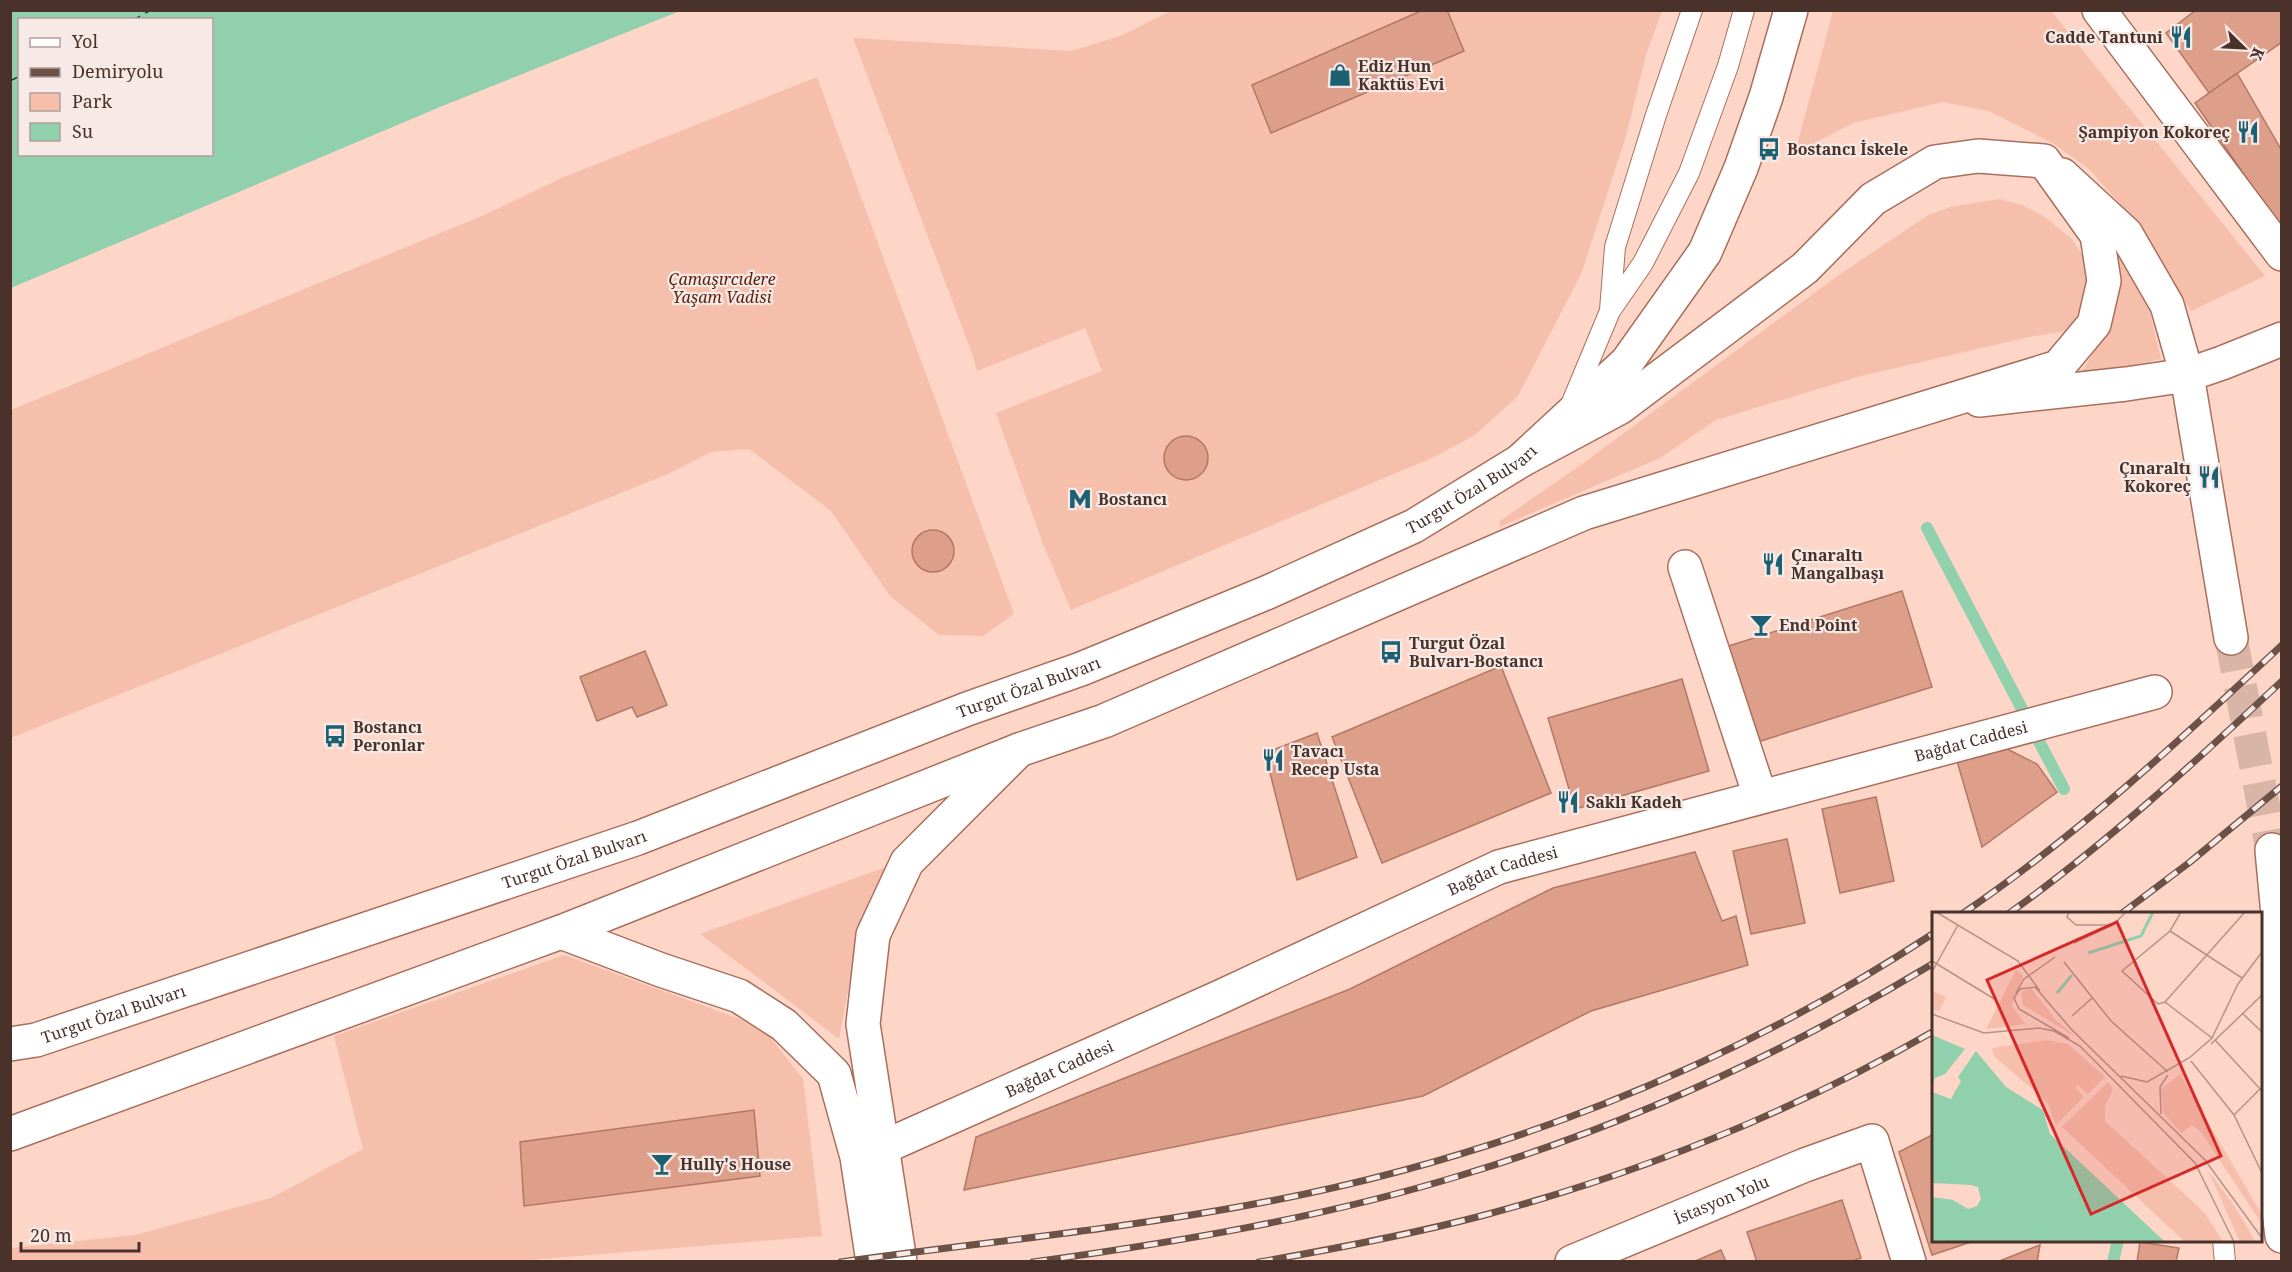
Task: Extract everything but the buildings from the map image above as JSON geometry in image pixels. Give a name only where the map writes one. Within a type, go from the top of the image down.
[{"type":"main road","name":"Turgut Özal Bulvarı","points":[[10,1044],[36,1040],[638,838],[967,708],[1081,669],[1266,593],[1414,526],[1520,461],[1627,362],[1705,252],[1741,168],[1766,97],[1791,10]]},
{"type":"main road","points":[[2099,10],[2282,254]]},
{"type":"main road","points":[[1520,461],[1619,408],[1805,268],[1873,200],[1935,162],[1978,156],[2044,161],[2080,189],[2126,234],[2167,305],[2187,375],[2230,638]]},
{"type":"main road","points":[[10,1134],[561,932],[1019,750],[1104,721],[1584,513],[2058,367],[2094,324],[2104,281],[2097,235],[2044,161]]},
{"type":"main road","points":[[1935,404],[2126,384],[2187,375],[2282,339]]},
{"type":"main road","points":[[1685,567],[1760,796]]},
{"type":"main road","name":"Bağdat Caddesi","points":[[884,1147],[1220,997],[1499,867],[2155,692]]},
{"type":"main road","points":[[900,1262],[884,1147],[863,1024],[873,935],[907,862],[1019,750]]},
{"type":"main road","points":[[2272,850],[2279,926],[2276,1026],[2269,1128],[2281,1233]]},
{"type":"main road","points":[[561,932],[661,970],[739,996],[784,1025],[834,1074],[857,1158],[873,1262]]},
{"type":"main road","name":"İstasyon Yolu","points":[[1572,1262],[1805,1165],[1872,1141],[1909,1262]]},
{"type":"lane","points":[[1610,311],[1615,248],[1656,115],[1692,10]]},
{"type":"lane","points":[[1566,417],[1610,311],[1644,263],[1689,173],[1728,66],[1744,10]]},
{"type":"lane","points":[[2223,1242],[2225,1262]]},
{"type":"green space","points":[[1171,11],[1662,11],[1646,55],[1626,136],[1581,274],[1518,396],[1475,435],[1434,457],[1071,610],[1043,544],[996,413],[1102,371],[1085,328],[977,371],[853,38],[1072,51],[1120,36]]},
{"type":"green space","points":[[1833,11],[2051,11],[2265,276],[2191,311],[2129,214],[2089,169],[2054,144],[1989,111],[1943,102],[1853,123],[1795,153]]},
{"type":"green space","name":"Çamaşırcıdere Yaşam Vadisi","points":[[817,77],[1014,614],[983,636],[939,635],[890,596],[831,511],[749,449],[711,452],[668,474],[11,738],[11,410],[484,215],[564,177]]},
{"type":"green space","points":[[2000,199],[2022,205],[2045,217],[2072,239],[2082,255],[2090,277],[2079,317],[2066,331],[2029,337],[1861,376],[1716,420],[1660,458],[1499,527],[1500,521],[1582,464],[1836,277],[1928,215],[1950,207]]},
{"type":"green space","points":[[2115,241],[2148,304],[2161,359],[2061,381],[2083,370],[2102,338]]},
{"type":"green space","points":[[886,867],[858,936],[839,1039],[700,934]]},
{"type":"green space","points":[[564,955],[762,1027],[803,1079],[822,1236],[504,1262],[11,1262],[10,1248],[135,1235],[271,1198],[363,1149],[334,1036]]},
{"type":"water","points":[[11,10],[680,10],[440,107],[11,288]]},
{"type":"waterway","points":[[1927,528],[2064,789]]},
{"type":"waterway","points":[[2113,1262],[2118,1242]]},
{"type":"ferry route","points":[[137,18],[151,10]]},
{"type":"ferry route","points":[[10,81],[18,77]]},
{"type":"tunnel","points":[[2231,638],[2272,850]]},
{"type":"railway","points":[[1965,912],[2047,852],[2127,786],[2282,645]]},
{"type":"railway","points":[[2011,912],[2080,860],[2183,772],[2282,681]]},
{"type":"railway","points":[[2124,912],[2190,862],[2282,786]]},
{"type":"railway","points":[[841,1262],[1198,1214],[1340,1186],[1429,1163],[1605,1104],[1690,1067],[1774,1027],[1855,982],[1932,934]]},
{"type":"railway","points":[[1033,1262],[1196,1237],[1303,1216],[1409,1190],[1524,1155],[1645,1110],[1704,1084],[1821,1027],[1932,964]]},
{"type":"railway","points":[[1259,1262],[1454,1223],[1598,1181],[1714,1138],[1770,1114],[1826,1088],[1932,1032]]},
{"type":"place","name":"Cadde Tantuni","points":[[2181,37]]},
{"type":"place","name":"Ediz Hun Kaktüs Evi","points":[[1340,75]]},
{"type":"place","name":"Şampiyon Kokoreç","points":[[2248,132]]},
{"type":"place","name":"Bostancı İskele","points":[[1769,149]]},
{"type":"place","name":"Çınaraltı Kokoreç","points":[[2209,477]]},
{"type":"place","name":"Bostancı","points":[[1080,499]]},
{"type":"place","name":"Çınaraltı Mangalbaşı","points":[[1773,564]]},
{"type":"place","name":"End Point","points":[[1761,625]]},
{"type":"place","name":"Turgut Özal Bulvarı-Bostancı","points":[[1391,652]]},
{"type":"place","name":"Bostancı Peronlar","points":[[335,736]]},
{"type":"place","name":"Tavacı Recep Usta","points":[[1273,760]]},
{"type":"place","name":"Saklı Kadeh","points":[[1568,802]]},
{"type":"place","name":"Hully's House","points":[[662,1164]]}]
